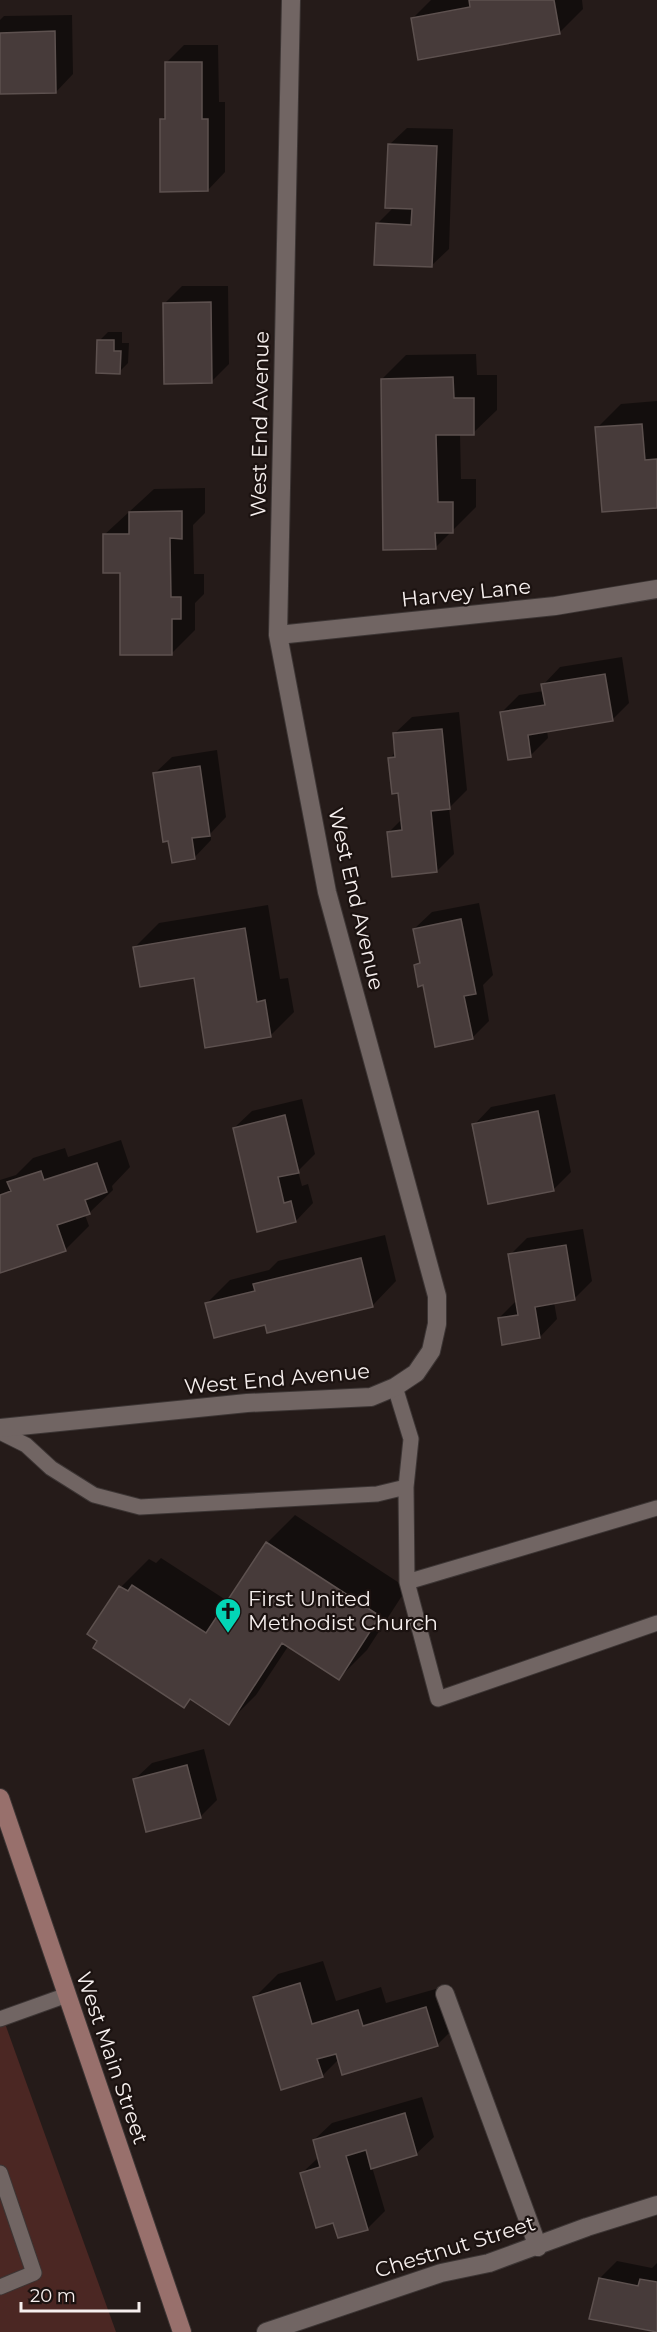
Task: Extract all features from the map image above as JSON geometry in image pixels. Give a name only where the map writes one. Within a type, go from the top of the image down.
[{"type":"main road","name":"West Main Street","points":[[0,1798],[182,2332]]},
{"type":"street","name":"West End Avenue","points":[[0,1430],[247,1403],[371,1397],[395,1387],[416,1373],[431,1351],[437,1324],[437,1296],[327,892],[278,635],[291,0]]},
{"type":"street","name":"Harvey Lane","points":[[278,635],[555,606],[657,589]]},
{"type":"street","points":[[445,1994],[538,2247]]},
{"type":"street","name":"Chestnut Street","points":[[266,2332],[441,2273],[489,2263],[538,2247],[587,2227],[657,2205]]},
{"type":"lane","points":[[395,1387],[411,1439],[406,1487],[407,1582],[438,1699],[657,1623]]},
{"type":"lane","points":[[0,1430],[26,1444],[51,1468],[94,1495],[140,1507],[377,1494],[406,1487]]},
{"type":"lane","points":[[407,1582],[657,1508]]},
{"type":"lane","points":[[0,2019],[67,1995]]},
{"type":"lane","points":[[0,2173],[34,2273],[0,2287]]},
{"type":"shaded area","points":[[0,2010],[3,2018],[116,2332],[0,2332]]},
{"type":"building","points":[[469,0],[554,0],[560,34],[418,60],[411,18],[470,7]]},
{"type":"building","points":[[55,31],[56,93],[0,94],[0,33]]},
{"type":"building","points":[[165,62],[202,62],[202,119],[208,119],[208,191],[160,192],[160,119],[165,119]]},
{"type":"building","points":[[388,144],[437,146],[432,267],[374,265],[376,223],[411,225],[412,209],[385,208]]},
{"type":"building","points":[[211,302],[212,383],[164,384],[163,303]]},
{"type":"building","points":[[97,340],[114,340],[114,351],[121,351],[120,374],[96,373]]},
{"type":"building","points":[[453,377],[454,398],[474,398],[474,435],[436,435],[438,502],[453,502],[453,533],[435,533],[436,549],[383,550],[381,379]]},
{"type":"building","points":[[642,424],[645,460],[657,459],[657,508],[602,512],[595,427]]},
{"type":"building","points":[[182,511],[182,539],[170,538],[171,597],[181,597],[181,619],[172,619],[172,655],[120,655],[120,573],[103,573],[103,534],[129,534],[129,512]]},
{"type":"building","points":[[605,674],[613,721],[528,735],[531,757],[508,760],[500,712],[545,705],[541,684]]},
{"type":"building","points":[[442,729],[450,809],[431,811],[437,872],[392,877],[387,832],[402,830],[398,793],[392,794],[388,758],[395,757],[393,733]]},
{"type":"building","points":[[200,766],[210,836],[192,838],[195,859],[172,863],[168,841],[163,842],[153,773]]},
{"type":"building","points":[[461,919],[476,994],[464,996],[473,1039],[435,1047],[423,985],[418,987],[414,965],[420,963],[413,929]]},
{"type":"building","points":[[245,928],[257,1002],[265,1000],[271,1037],[205,1048],[194,978],[140,987],[133,947]]},
{"type":"building","points":[[538,1111],[554,1191],[488,1204],[472,1124]]},
{"type":"building","points":[[285,1115],[299,1173],[278,1177],[284,1203],[291,1201],[296,1222],[257,1232],[233,1128]]},
{"type":"building","points":[[97,1163],[107,1192],[85,1200],[90,1214],[57,1225],[66,1251],[0,1273],[0,1195],[11,1191],[7,1182],[41,1171],[44,1180]]},
{"type":"building","points":[[566,1245],[575,1300],[535,1307],[540,1338],[502,1345],[498,1318],[518,1315],[508,1254]]},
{"type":"building","points":[[361,1258],[373,1307],[267,1333],[265,1325],[214,1338],[205,1303],[255,1291],[253,1284]]},
{"type":"building","name":"First United Methodist Church","points":[[266,1542],[380,1616],[339,1680],[282,1643],[229,1725],[190,1699],[184,1708],[93,1648],[97,1641],[87,1634],[119,1586],[128,1591],[132,1585],[206,1633]]},
{"type":"building","points":[[187,1765],[201,1818],[146,1832],[133,1779]]},
{"type":"building","points":[[300,1983],[312,2024],[358,2010],[363,2026],[426,2007],[438,2046],[342,2075],[336,2054],[317,2059],[323,2077],[281,2090],[253,1997]]},
{"type":"building","points":[[405,2113],[417,2155],[371,2169],[366,2150],[346,2156],[368,2230],[338,2238],[333,2223],[316,2228],[300,2173],[320,2167],[313,2140]]},
{"type":"building","points":[[599,2278],[638,2286],[640,2279],[657,2282],[657,2332],[589,2319]]},
{"type":"place","name":"First United Methodist Church","points":[[228,1634]]}]
